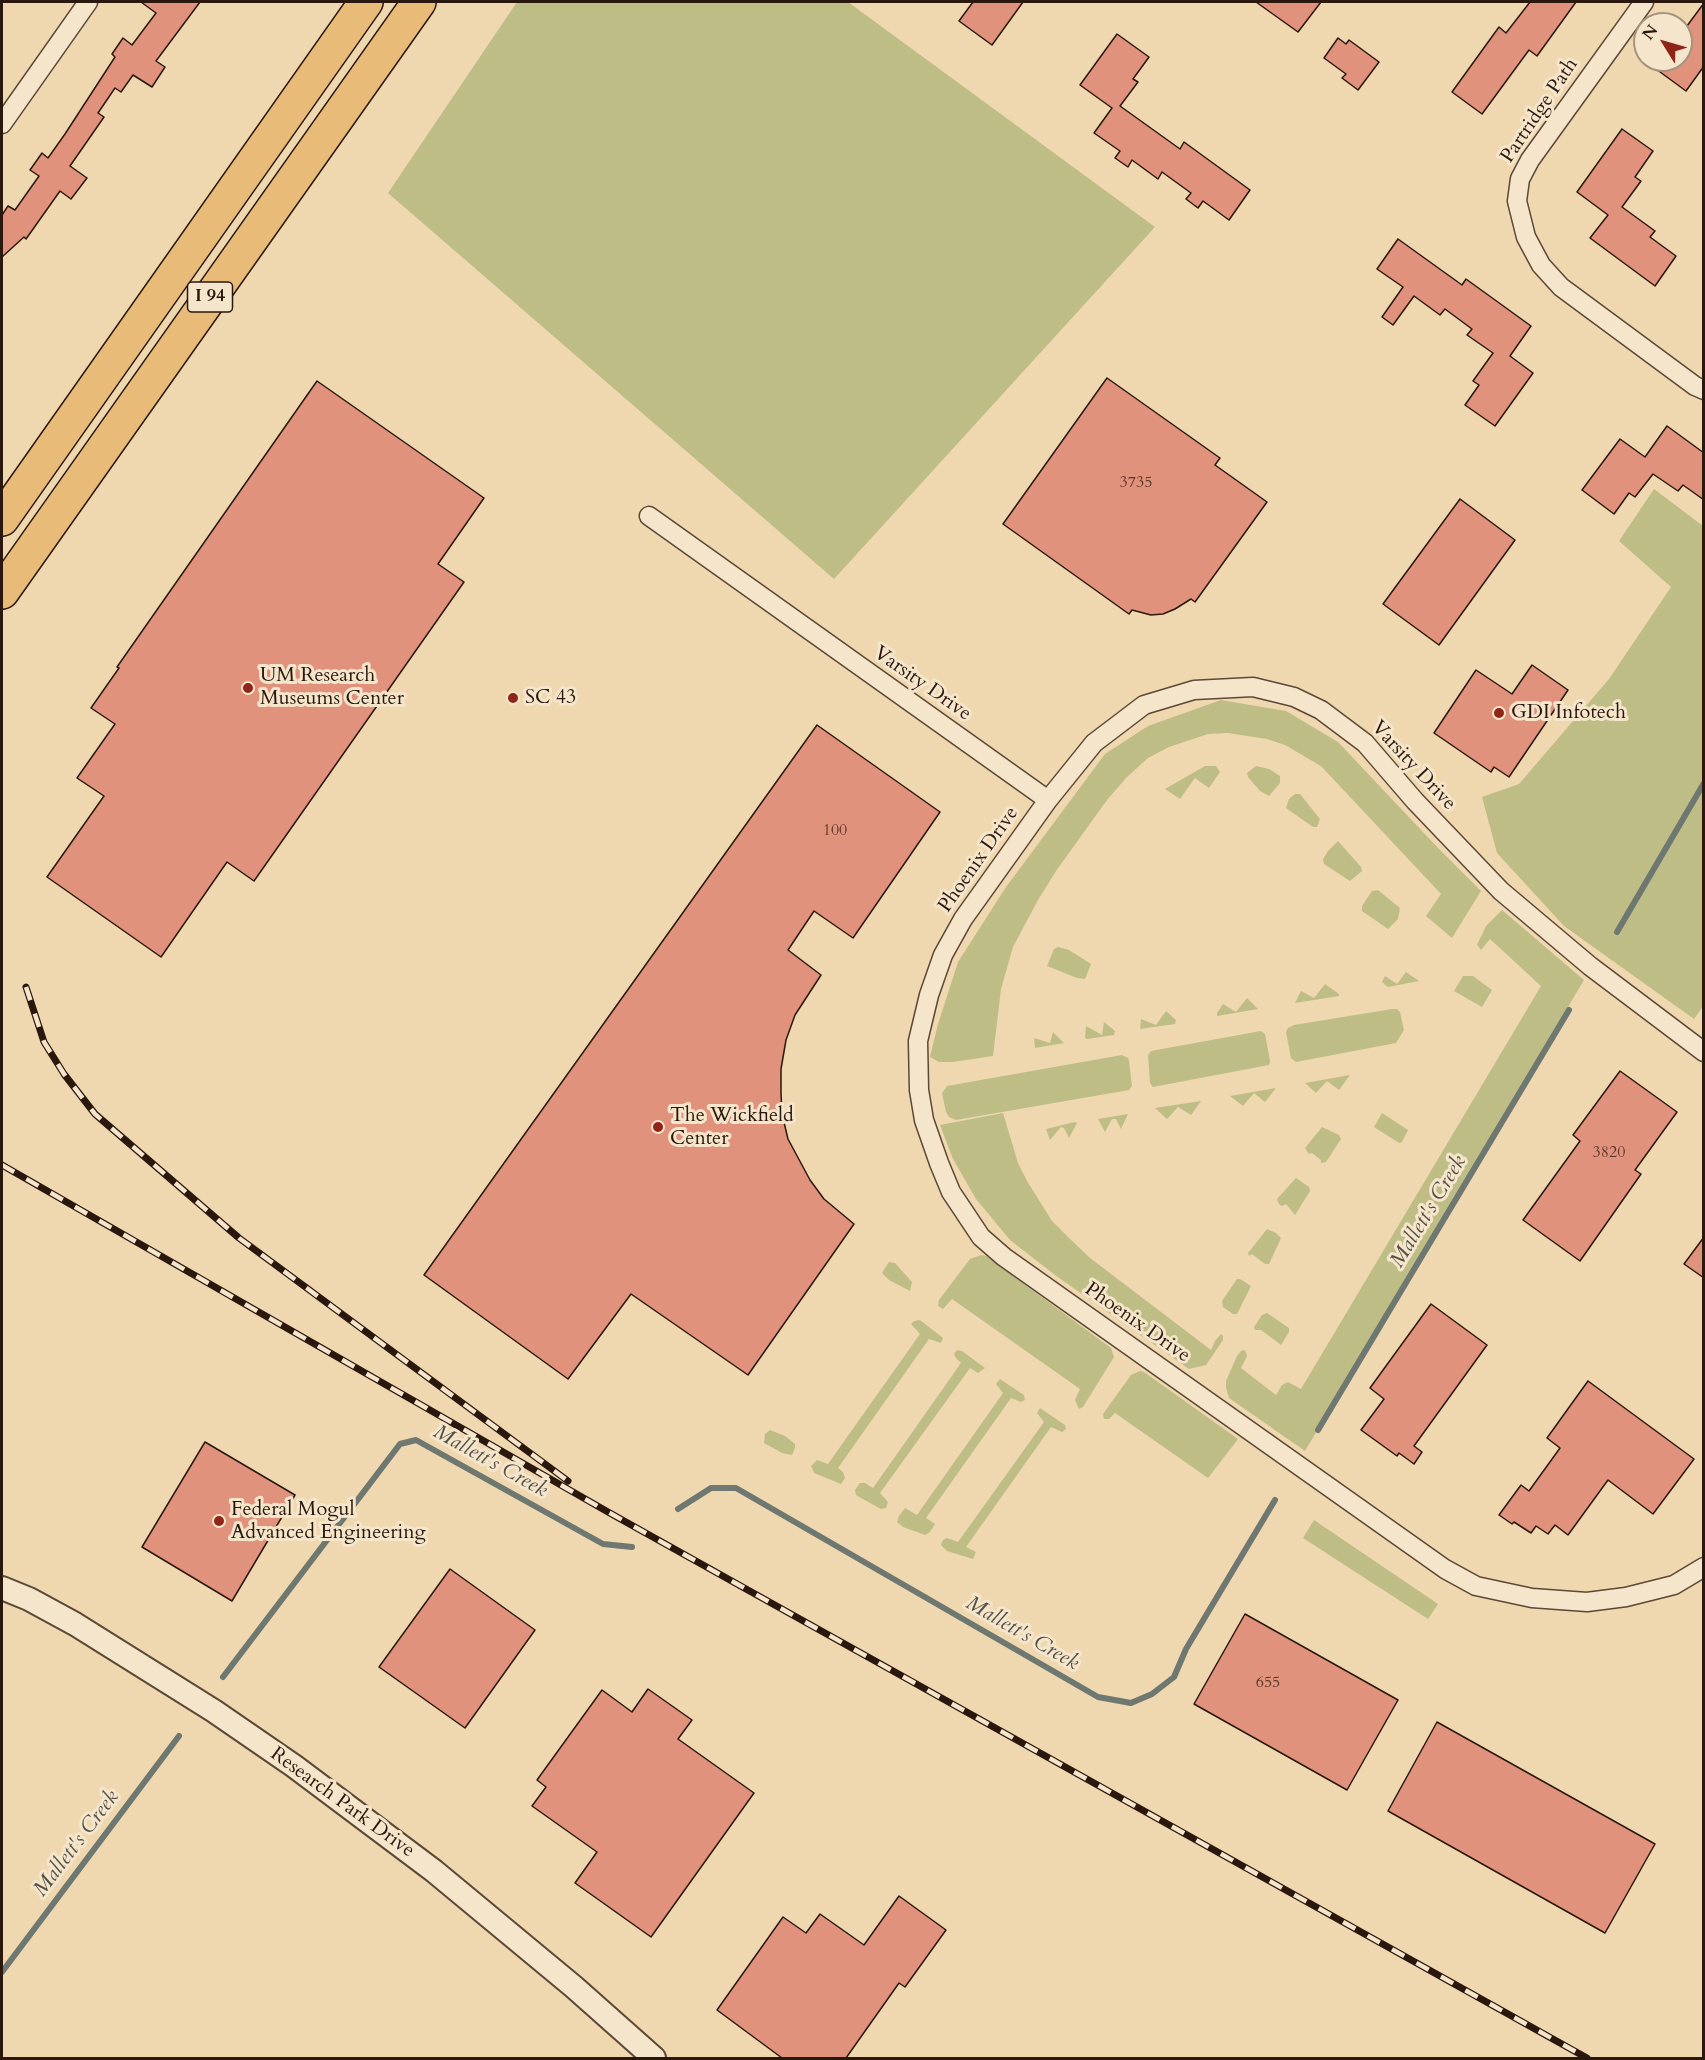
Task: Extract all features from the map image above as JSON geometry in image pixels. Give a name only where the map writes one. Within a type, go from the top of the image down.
[{"type":"highway","name":"I 94","points":[[2,519],[366,2]]},
{"type":"highway","name":"I 94","points":[[2,592],[419,2]]},
{"type":"street","points":[[2,124],[88,2]]},
{"type":"street","name":"Partridge Path","points":[[1644,2],[1530,160],[1520,179],[1517,201],[1526,237],[1541,265],[1561,287],[1695,386],[1704,390]]},
{"type":"street","name":"Varsity Drive","points":[[649,516],[1048,800],[1094,743],[1144,705],[1194,690],[1252,687],[1294,697],[1321,710],[1365,743],[1415,801],[1501,891],[1590,966],[1704,1052]]},
{"type":"street","name":"Phoenix Drive","points":[[1048,800],[963,920],[943,955],[929,995],[918,1041],[919,1090],[924,1120],[951,1192],[981,1237],[1004,1257],[1445,1569],[1476,1586],[1532,1598],[1587,1602],[1626,1597],[1674,1585],[1704,1567]]},
{"type":"street","name":"Research Park Drive","points":[[2,1588],[30,1599],[75,1624],[214,1711],[294,1766],[434,1871],[574,1987],[654,2058]]},
{"type":"shaded area","points":[[517,2],[848,2],[1155,227],[834,579],[388,193]]},
{"type":"shaded area","points":[[1654,489],[1703,526],[1704,1005],[1694,1019],[1564,926],[1497,853],[1482,797],[1519,784],[1609,679],[1671,587],[1619,541]]},
{"type":"shaded area","points":[[1221,700],[1286,711],[1338,742],[1481,891],[1452,938],[1426,916],[1441,894],[1321,766],[1285,745],[1267,739],[1228,733],[1208,734],[1169,747],[1148,758],[1107,800],[1056,871],[1013,947],[1001,989],[993,1056],[953,1062],[939,1062],[930,1057],[958,962],[1006,887],[1105,754],[1148,726]]},
{"type":"shaded area","points":[[1205,766],[1216,766],[1220,772],[1209,788],[1195,778],[1180,799],[1165,789]]},
{"type":"shaded area","points":[[1256,766],[1269,769],[1280,776],[1280,783],[1269,796],[1260,791],[1248,777],[1247,773]]},
{"type":"shaded area","points":[[1295,794],[1300,794],[1320,819],[1317,827],[1313,827],[1286,808],[1289,799]]},
{"type":"shaded area","points":[[1338,841],[1361,867],[1362,871],[1350,881],[1324,864],[1323,859]]},
{"type":"shaded area","points":[[1378,890],[1400,908],[1398,919],[1388,929],[1362,911],[1362,906],[1372,891]]},
{"type":"shaded area","points":[[1502,910],[1584,980],[1305,1451],[1229,1398],[1226,1381],[1237,1356],[1245,1350],[1247,1356],[1241,1368],[1276,1395],[1282,1385],[1288,1382],[1301,1389],[1541,986],[1490,939],[1481,950],[1477,945],[1486,926]]},
{"type":"shaded area","points":[[1058,947],[1069,950],[1091,964],[1085,979],[1047,966],[1054,949]]},
{"type":"shaded area","points":[[1406,972],[1419,981],[1388,987],[1382,982],[1385,976],[1397,984]]},
{"type":"shaded area","points":[[1463,976],[1473,976],[1492,990],[1482,1007],[1454,991]]},
{"type":"shaded area","points":[[1325,984],[1339,996],[1295,1003],[1301,991],[1314,998]]},
{"type":"shaded area","points":[[1247,998],[1258,1009],[1217,1016],[1223,1004],[1236,1012]]},
{"type":"shaded area","points":[[1392,1009],[1400,1012],[1404,1030],[1396,1043],[1296,1062],[1291,1058],[1286,1032],[1294,1025]]},
{"type":"shaded area","points":[[1166,1011],[1176,1020],[1175,1024],[1140,1029],[1141,1019],[1156,1025]]},
{"type":"shaded area","points":[[1104,1022],[1115,1031],[1114,1035],[1085,1038],[1086,1026],[1102,1035]]},
{"type":"shaded area","points":[[1261,1031],[1265,1034],[1269,1065],[1153,1087],[1150,1083],[1148,1055],[1151,1051]]},
{"type":"shaded area","points":[[1053,1032],[1064,1043],[1035,1048],[1034,1038],[1050,1043]]},
{"type":"shaded area","points":[[1122,1055],[1129,1061],[1132,1086],[1129,1090],[956,1120],[949,1117],[946,1112],[942,1093],[947,1086]]},
{"type":"shaded area","points":[[1350,1075],[1339,1090],[1327,1081],[1316,1093],[1305,1083]]},
{"type":"shaded area","points":[[1276,1088],[1265,1102],[1254,1093],[1243,1106],[1230,1096]]},
{"type":"shaded area","points":[[1201,1101],[1191,1115],[1178,1107],[1167,1119],[1155,1108]]},
{"type":"shaded area","points":[[1003,1113],[1018,1163],[1052,1221],[1090,1258],[1211,1350],[1221,1334],[1223,1336],[1223,1340],[1206,1365],[1189,1369],[1055,1275],[1010,1240],[976,1199],[953,1159],[940,1125]]},
{"type":"shaded area","points":[[1382,1113],[1408,1130],[1402,1142],[1399,1143],[1374,1127]]},
{"type":"shaded area","points":[[1128,1114],[1121,1129],[1116,1119],[1112,1119],[1105,1132],[1098,1119]]},
{"type":"shaded area","points":[[1077,1123],[1069,1138],[1064,1128],[1061,1127],[1050,1140],[1046,1129]]},
{"type":"shaded area","points":[[1322,1127],[1339,1135],[1341,1139],[1326,1162],[1321,1163],[1321,1160],[1312,1153],[1309,1154],[1305,1148]]},
{"type":"shaded area","points":[[1296,1178],[1309,1187],[1310,1191],[1295,1215],[1286,1204],[1282,1206],[1279,1204],[1277,1199]]},
{"type":"shaded area","points":[[1267,1229],[1281,1238],[1269,1264],[1265,1264],[1252,1254],[1249,1256],[1248,1253]]},
{"type":"shaded area","points":[[981,1255],[986,1256],[1111,1348],[1114,1357],[1083,1407],[1079,1409],[1075,1400],[1080,1389],[952,1299],[943,1309],[938,1306],[939,1300],[970,1259]]},
{"type":"shaded area","points":[[889,1262],[895,1263],[912,1282],[910,1291],[889,1280],[882,1273]]},
{"type":"shaded area","points":[[1237,1279],[1251,1286],[1237,1314],[1233,1314],[1223,1307],[1222,1301]]},
{"type":"shaded area","points":[[1267,1313],[1289,1328],[1281,1345],[1261,1330],[1255,1330],[1254,1327],[1262,1315]]},
{"type":"shaded area","points":[[920,1320],[943,1338],[941,1343],[929,1339],[838,1468],[843,1472],[845,1478],[841,1484],[814,1473],[811,1466],[817,1460],[828,1464],[920,1334],[911,1324]]},
{"type":"shaded area","points":[[957,1350],[962,1351],[985,1368],[978,1373],[970,1368],[880,1493],[888,1502],[886,1508],[881,1509],[856,1495],[855,1490],[860,1483],[873,1488],[961,1363],[954,1354]]},
{"type":"shaded area","points":[[1140,1371],[1238,1439],[1208,1478],[1115,1413],[1109,1419],[1104,1419],[1103,1414],[1131,1375]]},
{"type":"shaded area","points":[[1000,1379],[1024,1395],[1025,1400],[1021,1402],[1011,1398],[926,1518],[935,1524],[930,1532],[925,1535],[903,1527],[897,1522],[899,1516],[905,1508],[917,1515],[1003,1393],[996,1384]]},
{"type":"shaded area","points":[[1040,1408],[1065,1425],[1066,1429],[1062,1432],[1051,1427],[966,1547],[976,1552],[973,1559],[947,1551],[941,1545],[943,1540],[947,1538],[958,1542],[1044,1422],[1037,1413]]},
{"type":"shaded area","points":[[770,1430],[785,1436],[795,1444],[792,1455],[782,1453],[764,1443],[765,1434]]},
{"type":"shaded area","points":[[1314,1520],[1438,1604],[1428,1619],[1303,1538]]},
{"type":"building","points":[[141,2],[200,2],[156,61],[165,67],[152,87],[133,75],[121,92],[115,88],[98,113],[104,117],[70,166],[87,178],[71,199],[60,191],[26,239],[24,237],[2,257],[2,215],[8,206],[15,210],[39,176],[30,170],[42,153],[48,158],[65,134],[115,57],[112,54],[123,38],[132,45],[156,13]]},
{"type":"building","points":[[973,2],[1023,2],[992,45],[959,21]]},
{"type":"building","points":[[1256,2],[1321,2],[1298,32]]},
{"type":"building","points":[[1530,2],[1576,2],[1537,56],[1529,50],[1482,114],[1452,92],[1499,27],[1506,33]]},
{"type":"building","points":[[1704,3],[1704,66],[1686,91],[1660,72],[1693,72],[1693,18]]},
{"type":"building","points":[[1117,34],[1149,57],[1133,79],[1138,82],[1120,106],[1180,149],[1184,142],[1250,190],[1229,220],[1203,201],[1198,208],[1186,199],[1191,193],[1162,172],[1158,179],[1132,160],[1128,167],[1115,158],[1120,151],[1094,133],[1112,108],[1080,85]]},
{"type":"building","points":[[1338,38],[1346,44],[1349,40],[1379,62],[1358,90],[1342,78],[1346,74],[1324,58]]},
{"type":"building","points":[[1622,129],[1653,151],[1635,177],[1641,181],[1622,207],[1655,231],[1650,237],[1676,256],[1655,286],[1590,238],[1608,215],[1577,192]]},
{"type":"building","points":[[1398,239],[1462,285],[1466,279],[1531,326],[1510,356],[1533,373],[1495,426],[1465,405],[1479,385],[1473,381],[1493,353],[1467,335],[1472,329],[1445,309],[1440,315],[1414,296],[1393,325],[1382,317],[1403,287],[1377,269]]},
{"type":"building","points":[[1107,378],[1220,458],[1215,465],[1267,502],[1195,602],[1191,599],[1163,614],[1151,615],[1132,610],[1129,614],[1003,524]]},
{"type":"building","name":"UM Research Museums Center","points":[[317,381],[484,498],[438,564],[464,582],[254,881],[227,862],[161,957],[47,877],[104,796],[77,778],[115,724],[91,708],[119,668],[117,667]]},
{"type":"building","points":[[1667,426],[1704,453],[1704,500],[1683,485],[1678,491],[1653,474],[1635,497],[1629,493],[1614,514],[1582,490],[1620,439],[1645,457]]},
{"type":"building","points":[[1460,499],[1515,540],[1439,645],[1383,604]]},
{"type":"building","name":"GDI Infotech","points":[[1532,665],[1568,690],[1509,777],[1494,767],[1491,772],[1434,733],[1476,670],[1512,694]]},
{"type":"building","name":"The Wickfield Center","points":[[817,725],[940,812],[853,938],[814,911],[788,950],[821,975],[795,1015],[786,1040],[781,1069],[781,1093],[782,1114],[788,1139],[810,1180],[824,1199],[854,1224],[748,1375],[631,1294],[568,1379],[424,1275]]},
{"type":"building","points":[[1620,1071],[1677,1112],[1635,1170],[1641,1174],[1580,1261],[1523,1220],[1580,1141],[1573,1135]]},
{"type":"building","points":[[1704,1237],[1704,1278],[1684,1264]]},
{"type":"building","points":[[1431,1304],[1487,1345],[1414,1446],[1422,1452],[1414,1464],[1399,1453],[1397,1456],[1361,1430],[1384,1399],[1370,1388]]},
{"type":"building","points":[[1588,1381],[1694,1459],[1653,1514],[1608,1480],[1568,1535],[1555,1525],[1548,1534],[1536,1526],[1531,1533],[1499,1515],[1521,1485],[1529,1491],[1560,1448],[1547,1438]]},
{"type":"building","name":"Federal Mogul Advanced Engineering","points":[[205,1442],[295,1495],[232,1601],[142,1547]]},
{"type":"building","points":[[450,1569],[535,1630],[465,1728],[379,1667]]},
{"type":"building","points":[[1245,1614],[1398,1700],[1347,1790],[1194,1704]]},
{"type":"building","points":[[648,1689],[692,1720],[678,1739],[754,1793],[651,1937],[575,1883],[597,1852],[532,1806],[546,1787],[537,1780],[602,1690],[632,1712]]},
{"type":"building","points":[[1437,1722],[1655,1844],[1605,1933],[1388,1811]]},
{"type":"building","points":[[899,1896],[946,1930],[905,1987],[899,1983],[846,2058],[782,2058],[717,2010],[783,1917],[806,1933],[820,1914],[864,1945]]},
{"type":"waterway","name":"Mallett's Creek","points":[[1617,932],[1704,783]]},
{"type":"waterway","name":"Mallett's Creek","points":[[1318,1430],[1569,1010]]},
{"type":"waterway","name":"Mallett's Creek","points":[[223,1677],[400,1444],[416,1440],[603,1544],[632,1547]]},
{"type":"waterway","name":"Mallett's Creek","points":[[678,1509],[711,1488],[736,1488],[1098,1697],[1131,1703],[1152,1694],[1174,1677],[1186,1649],[1275,1500]]},
{"type":"waterway","name":"Mallett's Creek","points":[[2,1972],[179,1736]]},
{"type":"railway","points":[[26,987],[44,1042],[64,1074],[95,1114],[239,1238],[568,1481]]},
{"type":"railway","points":[[2,1165],[608,1512],[1587,2058]]},
{"type":"place","name":"UM Research Museums Center","points":[[248,688]]},
{"type":"place","name":"SC 43","points":[[513,698]]},
{"type":"place","name":"GDI Infotech","points":[[1499,713]]},
{"type":"place","name":"The Wickfield Center","points":[[658,1127]]},
{"type":"place","name":"Federal Mogul Advanced Engineering","points":[[219,1521]]}]
